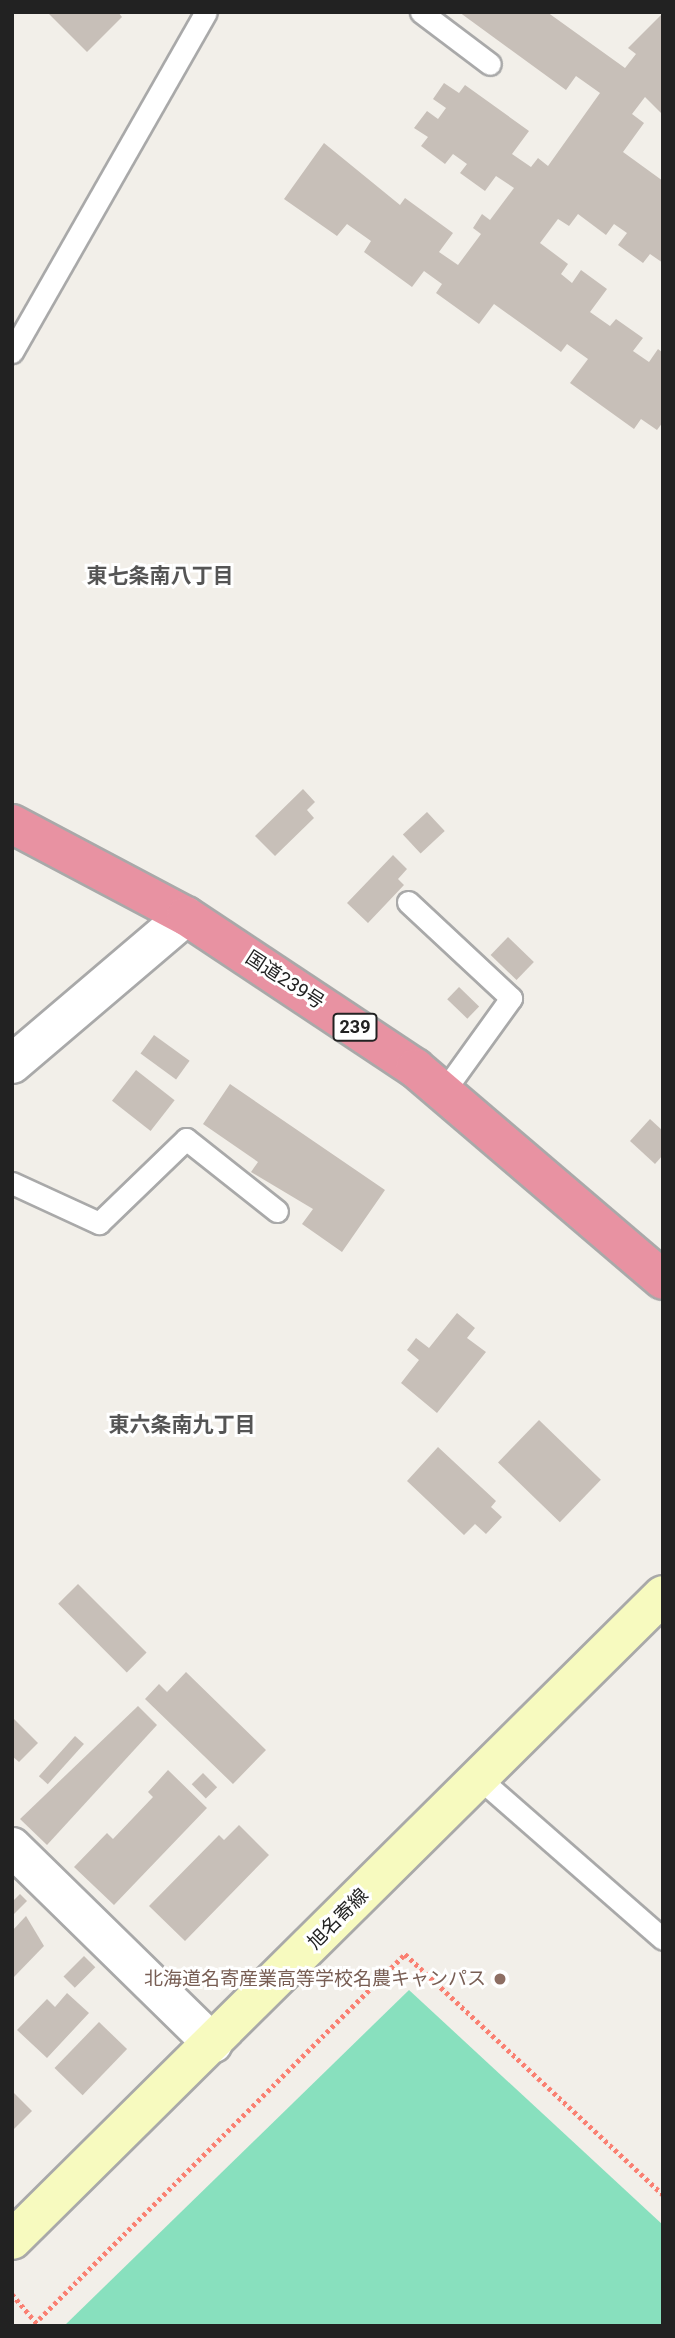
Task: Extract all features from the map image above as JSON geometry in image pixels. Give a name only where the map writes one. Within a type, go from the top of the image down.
[{"type":"highway","name":"国道239号","points":[[12,824],[186,916],[444,1091],[663,1279]]},
{"type":"main road","name":"旭名寄線","points":[[15,2235],[213,2044],[663,1595]]},
{"type":"street","points":[[12,1064],[186,916]]},
{"type":"street","points":[[12,1847],[213,2044]]},
{"type":"lane","points":[[12,352],[206,12]]},
{"type":"lane","points":[[421,12],[490,64]]},
{"type":"lane","points":[[408,902],[511,998],[444,1091]]},
{"type":"lane","points":[[12,1183],[99,1223],[186,1139],[277,1211]]},
{"type":"lane","points":[[479,1778],[663,1939]]},
{"type":"path","points":[[39,2319],[405,1954],[663,2195]]},
{"type":"path","points":[[12,2294],[39,2319],[40,2326]]},
{"type":"green space","points":[[409,1990],[663,2225],[663,2326],[64,2326]]},
{"type":"building","points":[[47,12],[118,12],[122,17],[87,52]]},
{"type":"building","points":[[459,12],[547,12],[625,68],[636,54],[628,48],[663,13],[663,115],[645,97],[632,114],[644,123],[623,152],[663,181],[663,263],[650,254],[643,263],[618,245],[627,233],[614,224],[606,235],[578,214],[569,226],[558,219],[540,243],[568,264],[561,274],[572,283],[581,270],[607,289],[590,312],[610,326],[616,319],[643,338],[633,351],[649,362],[658,349],[663,353],[663,422],[657,430],[641,419],[634,429],[570,383],[588,359],[567,344],[561,352],[494,304],[479,324],[436,293],[442,284],[424,271],[412,287],[364,252],[371,241],[347,224],[337,236],[284,199],[324,143],[400,205],[405,198],[453,233],[439,252],[458,265],[481,234],[473,228],[482,214],[490,220],[514,188],[496,176],[485,191],[460,173],[467,164],[453,154],[445,164],[421,146],[428,137],[414,128],[427,111],[438,119],[446,108],[433,99],[444,83],[459,93],[465,85],[529,131],[512,154],[531,167],[538,158],[548,166],[600,93],[576,76],[566,90]]},
{"type":"building","points":[[303,789],[315,802],[307,810],[314,818],[275,856],[255,836]]},
{"type":"building","points":[[427,812],[445,831],[421,854],[403,835]]},
{"type":"building","points":[[393,855],[407,869],[398,879],[404,885],[368,923],[347,903]]},
{"type":"building","points":[[508,937],[534,962],[517,980],[491,955]]},
{"type":"building","points":[[459,987],[479,1006],[467,1019],[447,999]]},
{"type":"building","points":[[154,1035],[190,1061],[176,1079],[140,1054]]},
{"type":"building","points":[[136,1070],[175,1100],[151,1131],[112,1101]]},
{"type":"building","points":[[230,1084],[385,1190],[342,1252],[302,1224],[313,1209],[251,1172],[258,1162],[203,1124]]},
{"type":"building","points":[[650,1119],[663,1131],[663,1155],[655,1164],[630,1141]]},
{"type":"building","points":[[457,1313],[475,1328],[467,1338],[486,1352],[437,1413],[401,1383],[419,1360],[407,1350],[416,1338],[429,1348]]},
{"type":"building","points":[[539,1420],[601,1480],[560,1522],[498,1462]]},
{"type":"building","points":[[438,1447],[496,1501],[491,1507],[502,1517],[486,1534],[475,1524],[464,1535],[407,1481]]},
{"type":"building","points":[[78,1584],[147,1653],[127,1672],[58,1604]]},
{"type":"building","points":[[186,1672],[266,1750],[233,1784],[145,1699],[159,1684],[167,1692]]},
{"type":"building","points":[[138,1706],[157,1725],[47,1845],[20,1819]]},
{"type":"building","points":[[12,1717],[38,1743],[19,1762],[12,1756]]},
{"type":"building","points":[[75,1736],[84,1744],[48,1784],[39,1776]]},
{"type":"building","points":[[168,1770],[207,1808],[114,1905],[74,1867],[107,1833],[113,1839],[153,1797],[148,1792]]},
{"type":"building","points":[[203,1773],[217,1787],[206,1798],[192,1784]]},
{"type":"building","points":[[239,1825],[269,1855],[185,1941],[149,1906],[219,1835],[224,1840]]},
{"type":"building","points":[[20,1894],[27,1901],[12,1916],[12,1902]]},
{"type":"building","points":[[26,1916],[44,1946],[12,1979],[12,1931]]},
{"type":"building","points":[[84,1956],[95,1967],[75,1988],[63,1977]]},
{"type":"building","points":[[67,1993],[89,2013],[47,2058],[17,2030],[47,1999],[55,2007]]},
{"type":"building","points":[[99,2022],[127,2049],[83,2095],[55,2068]]},
{"type":"building","points":[[12,2091],[32,2111],[12,2131]]},
{"type":"place","name":"北海道名寄産業高等学校名農キャンパス","points":[[500,1979]]},
{"type":"district","name":"東七条南八丁目","points":[[160,576]]},
{"type":"district","name":"東六条南九丁目","points":[[182,1425]]}]
